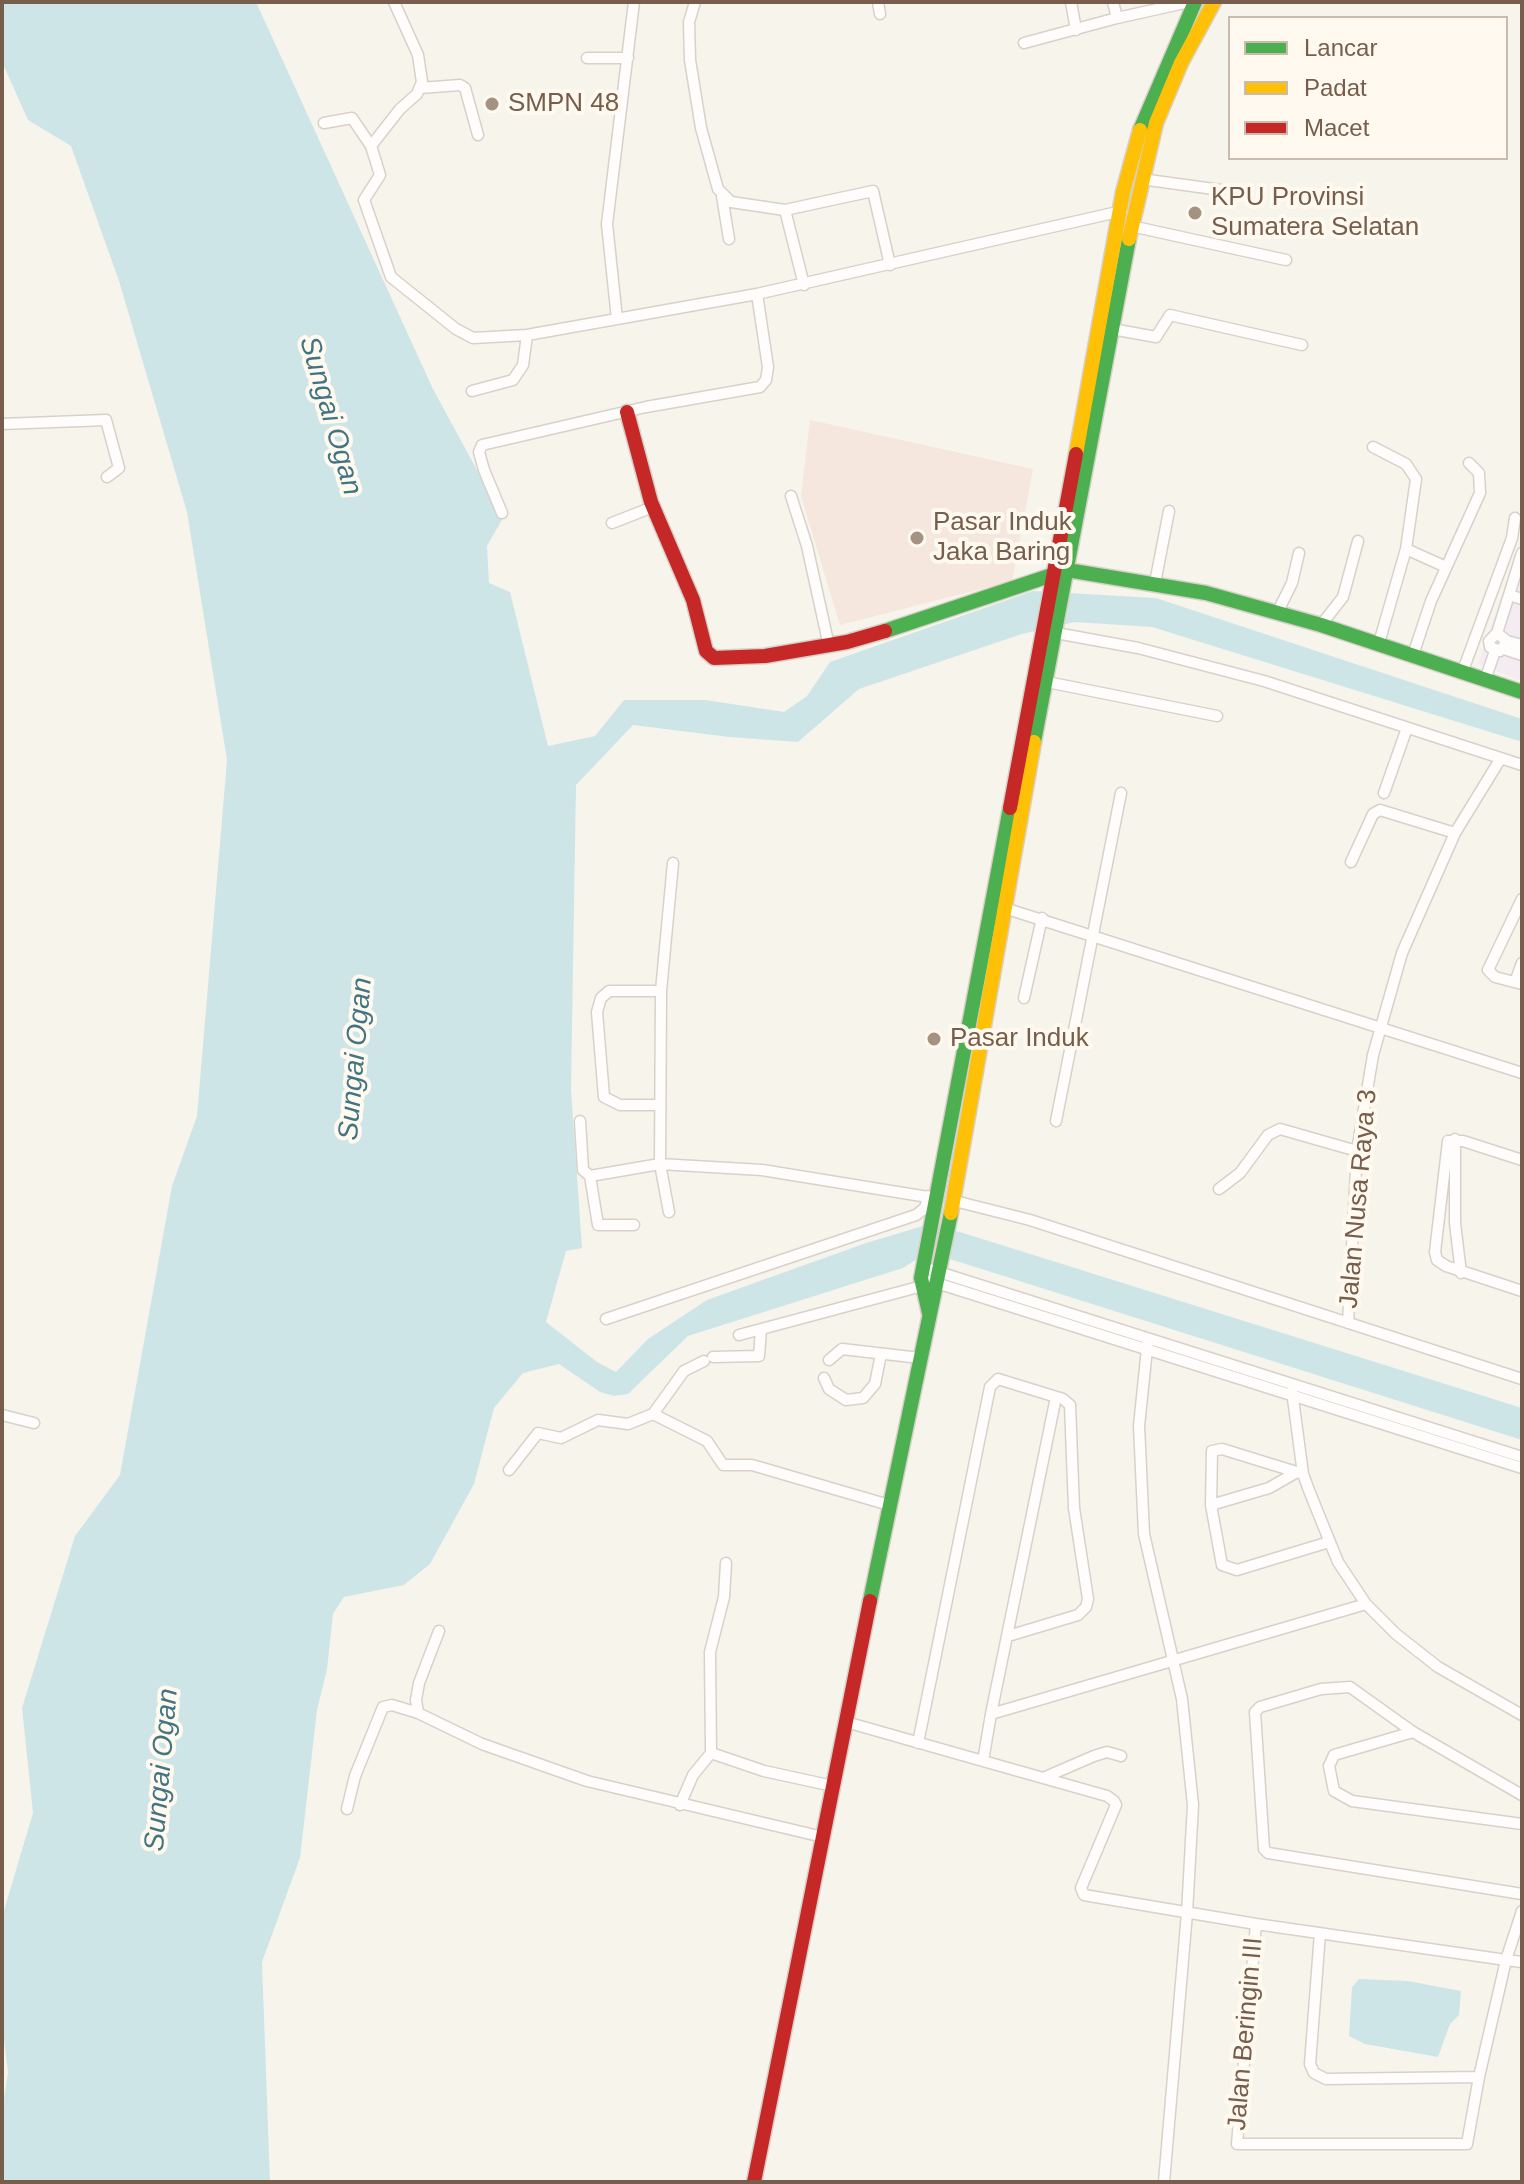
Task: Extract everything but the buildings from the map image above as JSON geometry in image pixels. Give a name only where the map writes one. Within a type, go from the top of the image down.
[{"type":"street","points":[[371,146],[420,88],[423,75],[418,55],[394,2]]},
{"type":"street","points":[[617,319],[607,224],[634,2]]},
{"type":"street","points":[[695,2],[689,22],[690,60],[701,128],[722,196],[729,239]]},
{"type":"street","points":[[1071,2],[1076,30]]},
{"type":"street","points":[[1113,2],[1117,18]]},
{"type":"street","points":[[1024,43],[1192,2]]},
{"type":"street","points":[[929,1313],[923,1273],[931,1197],[1047,682],[1061,571],[1138,135],[1192,2]]},
{"type":"street","points":[[1061,571],[1131,226],[1127,210],[1141,179],[1156,123],[1181,63],[1214,2]]},
{"type":"street","points":[[587,58],[628,58]]},
{"type":"street","points":[[420,88],[460,85],[465,88],[478,135]]},
{"type":"street","points":[[324,123],[352,118],[371,146],[380,175],[364,200],[391,277],[466,335],[481,340],[527,335],[804,285],[1127,210]]},
{"type":"street","points":[[1141,179],[1221,190]]},
{"type":"street","points":[[722,196],[748,206],[785,210],[873,191],[890,265]]},
{"type":"street","points":[[785,210],[804,285]]},
{"type":"street","points":[[1131,226],[1286,260]]},
{"type":"street","points":[[502,513],[484,470],[479,452],[482,445],[627,412],[743,393],[763,385],[768,367],[757,294]]},
{"type":"street","points":[[1112,329],[1156,337],[1170,315],[1302,345]]},
{"type":"street","points":[[472,391],[513,380],[523,365],[527,335]]},
{"type":"street","points":[[627,412],[653,507],[693,600],[709,656],[726,659],[829,646],[942,614],[1061,571],[1155,583],[1277,613],[1379,643],[1522,692]]},
{"type":"street","points":[[2,424],[106,420],[119,468],[107,477]]},
{"type":"street","points":[[1373,447],[1406,464],[1416,479],[1406,549],[1379,643]]},
{"type":"street","points":[[1413,655],[1446,567],[1480,493],[1479,473],[1469,463]]},
{"type":"street","points":[[791,496],[807,546],[829,646]]},
{"type":"street","points":[[612,523],[653,507]]},
{"type":"street","points":[[1155,583],[1169,511]]},
{"type":"street","points":[[1462,673],[1512,538],[1515,518]]},
{"type":"street","points":[[1321,625],[1343,597],[1358,541]]},
{"type":"street","points":[[1406,549],[1446,567]]},
{"type":"street","points":[[1277,613],[1292,583],[1299,553]]},
{"type":"street","points":[[1485,680],[1502,647],[1497,633],[1522,553]]},
{"type":"street","points":[[1509,595],[1522,599]]},
{"type":"street","points":[[1052,632],[1138,648],[1264,681],[1522,765]]},
{"type":"street","points":[[754,2182],[889,1505],[949,1227],[996,906],[1052,632]]},
{"type":"street","points":[[1502,647],[1522,645]]},
{"type":"street","points":[[1502,647],[1522,655]]},
{"type":"street","points":[[1047,682],[1217,716]]},
{"type":"street","points":[[1384,793],[1407,728]]},
{"type":"street","name":"Jalan Nusa Raya 3","points":[[1348,1323],[1357,1151],[1373,1055],[1402,953],[1455,833],[1501,758]]},
{"type":"street","points":[[1056,1121],[1121,793]]},
{"type":"street","points":[[1351,862],[1373,814],[1380,810],[1455,833]]},
{"type":"street","points":[[669,1212],[660,1164],[658,1105],[661,991],[673,863]]},
{"type":"street","points":[[1522,899],[1488,968],[1495,977],[1519,983],[1522,963]]},
{"type":"street","points":[[996,906],[1042,918],[1522,1073]]},
{"type":"street","points":[[1024,998],[1042,918]]},
{"type":"street","points":[[658,1105],[620,1105],[604,1097],[597,1012],[601,998],[609,991],[661,991]]},
{"type":"street","points":[[580,1121],[583,1170],[590,1176],[598,1225],[634,1225]]},
{"type":"street","points":[[1219,1189],[1240,1173],[1268,1135],[1280,1129],[1357,1151]]},
{"type":"street","points":[[1455,1139],[1522,1160]]},
{"type":"street","points":[[1455,1139],[1445,1147],[1435,1252],[1441,1263],[1461,1273],[1522,1291]]},
{"type":"street","points":[[1455,1139],[1455,1223],[1461,1273]]},
{"type":"street","points":[[590,1176],[660,1164],[762,1170],[931,1197]]},
{"type":"street","points":[[606,1319],[916,1215],[925,1208],[931,1197]]},
{"type":"street","points":[[951,1200],[1030,1220],[1522,1379]]},
{"type":"street","points":[[739,1335],[923,1273],[940,1271],[1147,1344],[1522,1457]]},
{"type":"street","points":[[509,1470],[538,1433],[561,1438],[598,1420],[628,1424],[653,1414],[684,1371],[709,1359],[759,1356],[761,1329]]},
{"type":"street","points":[[1147,1344],[1139,1426],[1144,1534],[1182,1699],[1191,1776],[1187,1913],[1164,2182]]},
{"type":"street","points":[[829,1360],[842,1349],[920,1358]]},
{"type":"street","points":[[824,1378],[836,1395],[846,1400],[863,1398],[875,1384],[881,1354]]},
{"type":"street","points":[[918,1743],[990,1387],[994,1381],[1001,1379],[1065,1400],[1071,1409],[1074,1508],[1088,1603],[1078,1615],[1008,1636]]},
{"type":"street","points":[[1292,1389],[1522,1468]]},
{"type":"street","points":[[1292,1389],[1300,1473],[1329,1542],[1366,1604],[1396,1634],[1438,1667],[1522,1715]]},
{"type":"street","points":[[983,1761],[1056,1397]]},
{"type":"street","points":[[653,1414],[707,1441],[723,1465],[752,1465],[889,1505]]},
{"type":"street","points":[[2,1415],[34,1423]]},
{"type":"street","points":[[1300,1473],[1216,1448],[1211,1455],[1211,1505],[1221,1562],[1227,1569],[1237,1570],[1329,1542]]},
{"type":"street","points":[[1211,1505],[1269,1488],[1300,1473]]},
{"type":"street","points":[[680,1805],[697,1769],[711,1753],[710,1652],[724,1597],[726,1563]]},
{"type":"street","points":[[991,1714],[1366,1604]]},
{"type":"street","points":[[418,1713],[416,1700],[419,1683],[439,1631]]},
{"type":"street","points":[[1522,1795],[1413,1732],[1350,1687],[1321,1689],[1260,1707],[1254,1719],[1264,1849],[1278,1857],[1522,1894]]},
{"type":"street","points":[[347,1809],[355,1776],[383,1707],[392,1705],[418,1713],[482,1744],[587,1781],[823,1837]]},
{"type":"street","points":[[846,1722],[1107,1796],[1116,1805],[1081,1893],[1256,1924],[1522,1962]]},
{"type":"street","points":[[1413,1732],[1334,1755],[1329,1766],[1334,1791],[1352,1801],[1522,1824]]},
{"type":"street","points":[[1043,1778],[1107,1752],[1121,1756]]},
{"type":"street","points":[[711,1753],[764,1771],[833,1786]]},
{"type":"street","points":[[1320,1933],[1310,2064],[1314,2073],[1326,2079],[1479,2077],[1506,1960],[1522,1911]]},
{"type":"street","name":"Jalan Beringin III","points":[[1256,1924],[1237,2144],[1467,2144],[1479,2077]]},
{"type":"shaded area","name":"Pasar Induk Jaka Baring","points":[[810,420],[1033,469],[1012,581],[840,625],[801,496]]},
{"type":"shaded area","points":[[1522,536],[1522,681],[1478,664]]},
{"type":"water","name":"Sungai Ogan","points":[[2,2],[256,2],[433,389],[503,518],[487,546],[489,583],[510,592],[548,746],[595,736],[624,700],[705,700],[784,712],[807,696],[830,662],[1033,591],[1156,598],[1522,719],[1522,742],[1152,627],[1074,622],[1022,634],[859,689],[798,742],[633,725],[576,785],[571,1090],[582,1248],[566,1251],[546,1322],[597,1362],[616,1372],[648,1339],[707,1300],[923,1226],[960,1232],[1522,1408],[1522,1440],[953,1260],[925,1254],[903,1268],[688,1336],[628,1394],[614,1396],[600,1392],[559,1364],[523,1373],[494,1408],[474,1484],[430,1564],[404,1585],[344,1597],[333,1614],[327,1669],[317,1710],[300,1858],[262,1962],[270,2182],[2,2182],[2,2112],[8,2072],[2,2024],[2,1917],[33,1813],[22,1708],[75,1536],[120,1475],[172,1186],[197,1116],[227,760],[187,512],[119,281],[71,146],[28,120],[2,62]]},
{"type":"water","points":[[1359,1979],[1408,1981],[1461,1991],[1459,2015],[1450,2024],[1438,2057],[1365,2044],[1349,2036],[1352,1987]]},
{"type":"traffic: fast","points":[[1140,130],[1195,2]]},
{"type":"traffic: fast","points":[[1034,742],[1129,239]]},
{"type":"traffic: fast","points":[[885,631],[1067,570],[1206,593],[1321,625],[1522,692]]},
{"type":"traffic: fast","points":[[929,1313],[921,1278],[1010,808]]},
{"type":"traffic: fast","points":[[870,1601],[951,1213]]},
{"type":"traffic: slow","points":[[1129,239],[1156,123],[1181,63],[1214,2]]},
{"type":"traffic: slow","points":[[1076,454],[1123,192],[1140,130]]},
{"type":"traffic: slow","points":[[951,1213],[1034,742]]},
{"type":"traffic: jam","points":[[627,412],[651,502],[693,600],[706,651],[714,658],[765,656],[847,642],[885,631]]},
{"type":"traffic: jam","points":[[1010,808],[1076,454]]},
{"type":"traffic: jam","points":[[754,2182],[870,1601]]},
{"type":"place","name":"SMPN 48","points":[[492,104]]},
{"type":"place","name":"KPU Provinsi Sumatera Selatan","points":[[1195,213]]},
{"type":"place","name":"Pasar Induk Jaka Baring","points":[[917,538]]},
{"type":"place","name":"Pasar Induk","points":[[934,1039]]}]
